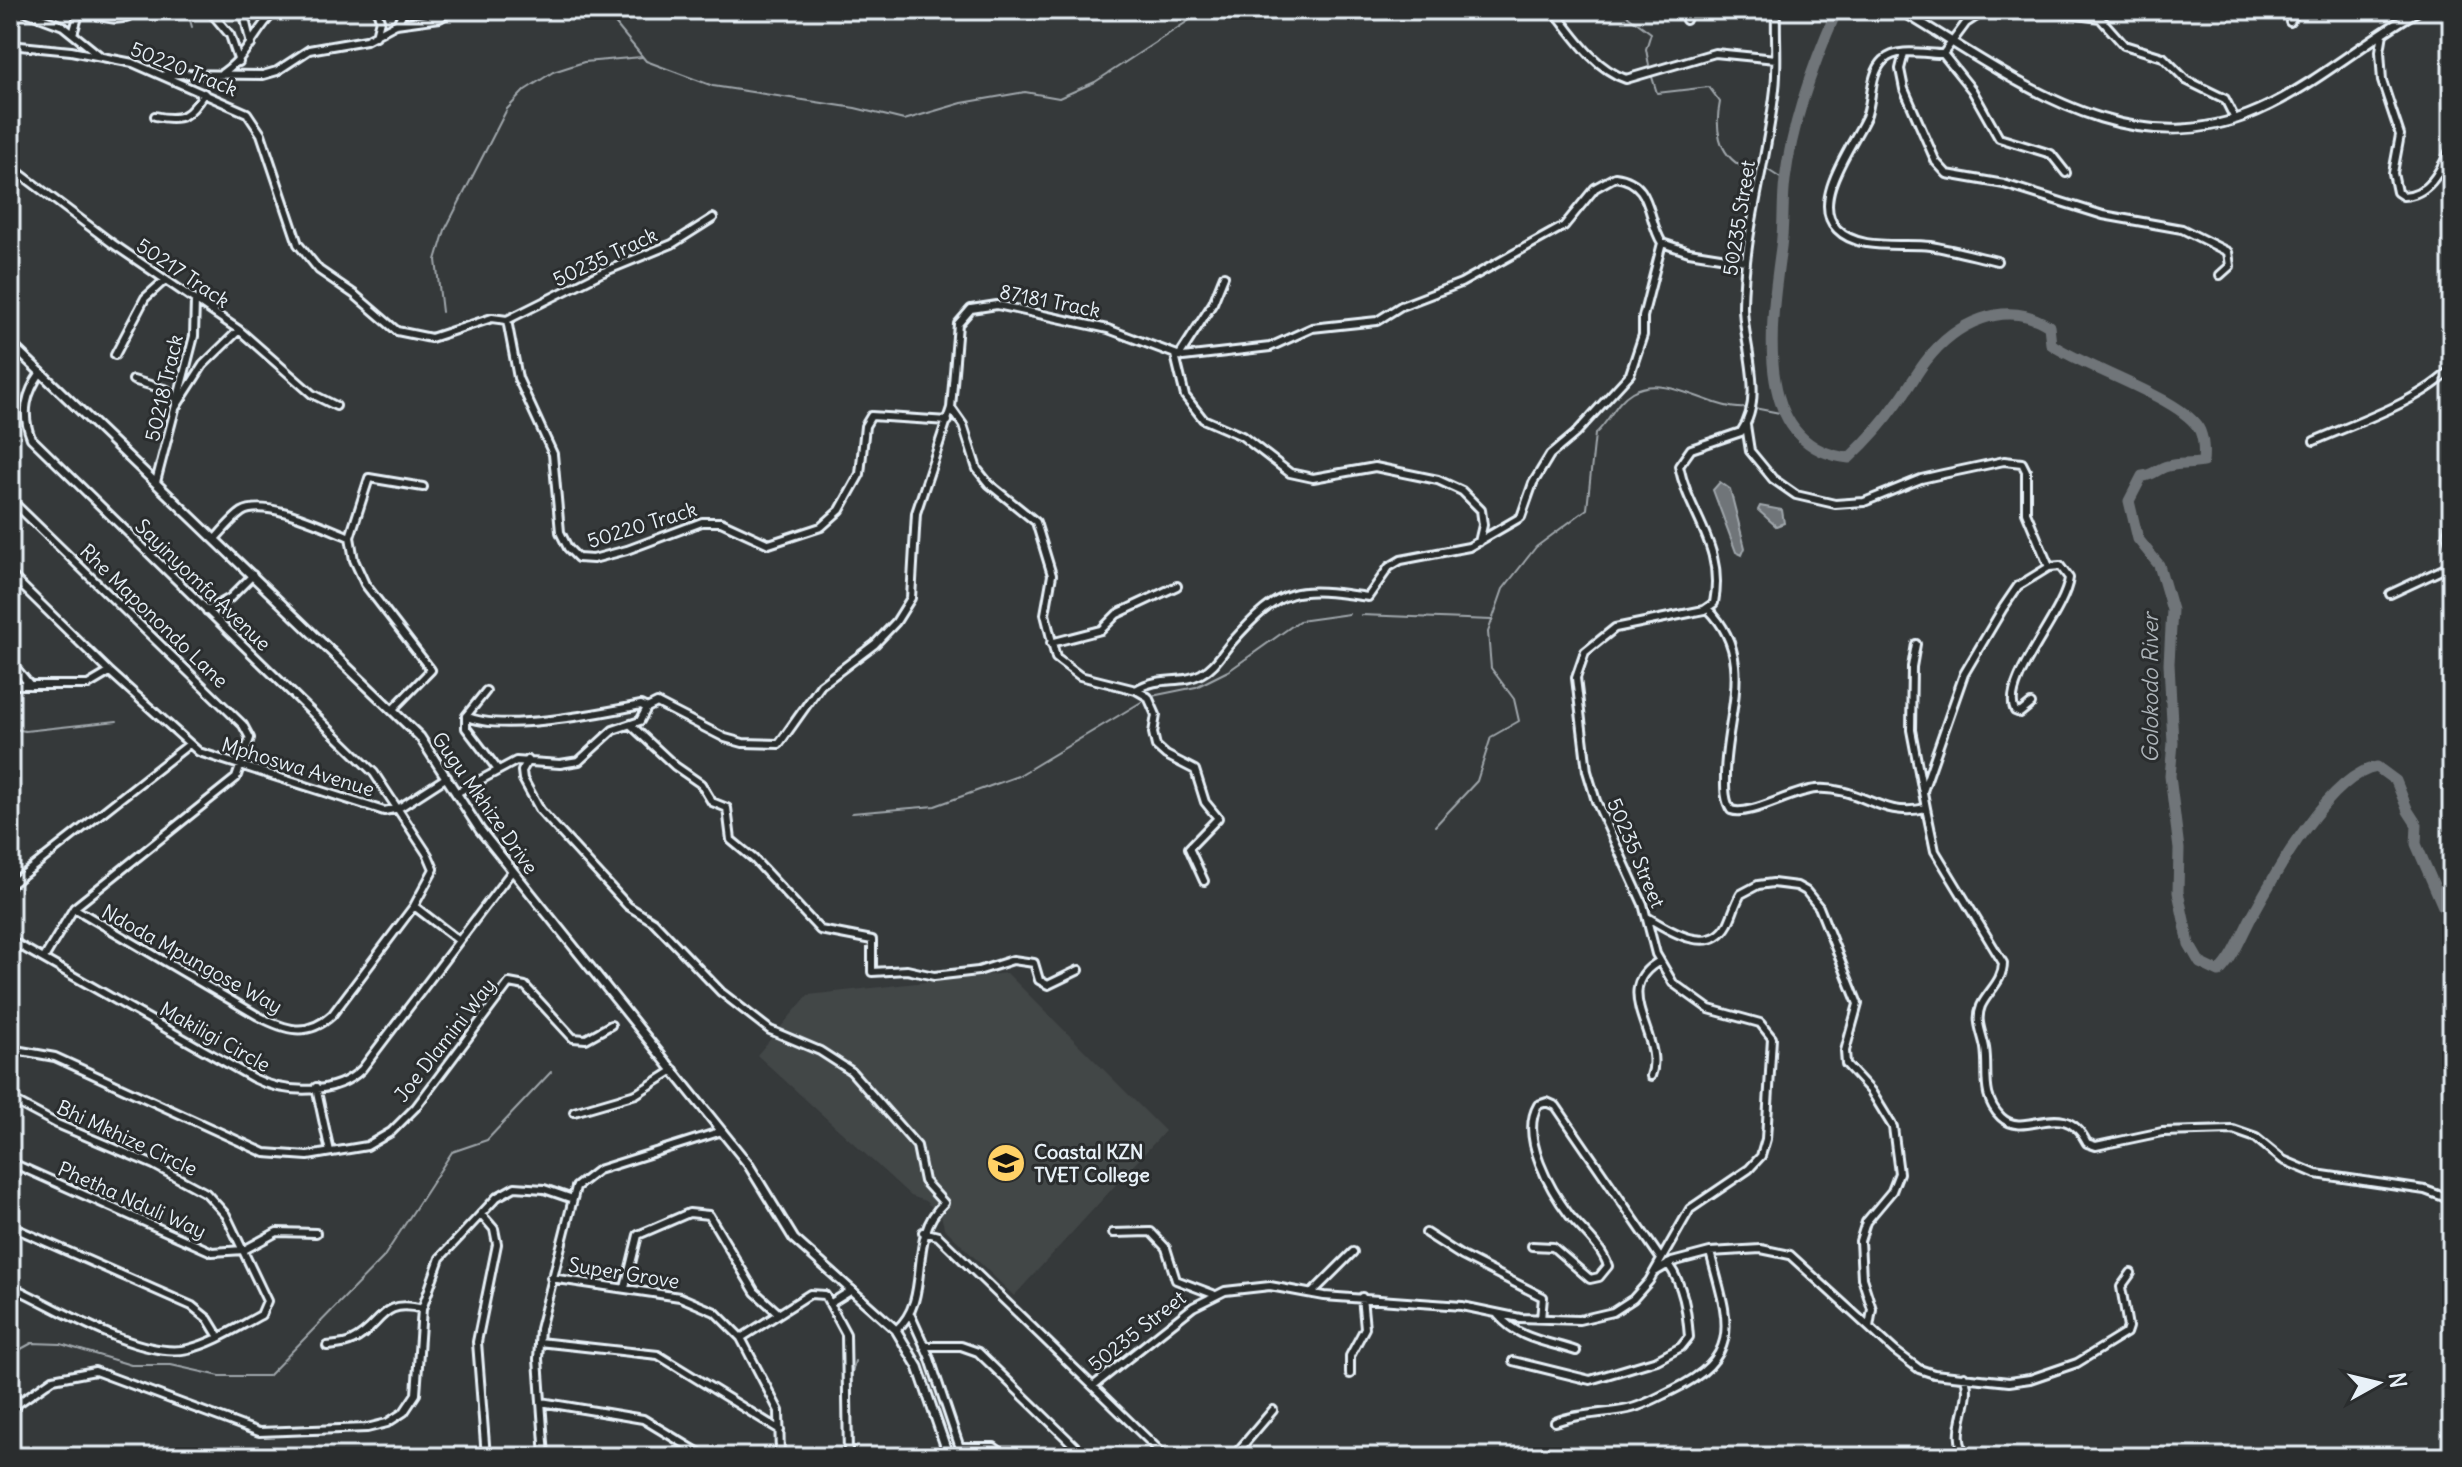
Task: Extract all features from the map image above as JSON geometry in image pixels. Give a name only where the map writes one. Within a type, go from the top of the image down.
[{"type":"street","points":[[20,10],[50,20],[101,56]]},
{"type":"street","points":[[73,34],[80,10],[119,19],[128,18],[136,10]]},
{"type":"street","points":[[209,10],[230,35],[239,62]]},
{"type":"street","points":[[243,10],[252,46]]},
{"type":"street","points":[[218,76],[239,62],[252,46],[265,21],[276,10]]},
{"type":"street","points":[[376,36],[380,20],[377,10]]},
{"type":"street","points":[[396,24],[404,10]]},
{"type":"street","points":[[163,74],[218,76],[270,73],[309,50],[376,36],[396,24],[440,18],[452,10]]},
{"type":"street","points":[[1686,20],[1689,10]]},
{"type":"street","name":"50235 Street","points":[[1746,425],[1752,403],[1743,308],[1745,261],[1775,92],[1776,10]]},
{"type":"street","points":[[1900,10],[2053,101],[2098,120],[2161,130],[2208,126],[2235,119],[2285,97],[2419,10]]},
{"type":"street","points":[[1943,54],[1966,23],[1986,10]]},
{"type":"street","points":[[2035,10],[2100,18],[2124,45],[2163,57],[2186,80],[2225,99],[2235,119]]},
{"type":"street","points":[[2290,22],[2298,10]]},
{"type":"street","points":[[1556,13],[1579,43],[1613,75],[1626,79],[1715,53],[1776,59]]},
{"type":"street","points":[[2383,33],[2380,51],[2382,81],[2400,135],[2393,173],[2397,192],[2403,196],[2421,192],[2436,176],[2452,146]]},
{"type":"street","name":"50220 Track","points":[[10,45],[101,56],[163,74],[240,109],[257,126],[292,232],[309,260],[397,331],[431,338],[492,318],[507,320],[518,378],[553,454],[560,532],[568,548],[578,558],[606,556],[712,521],[769,544],[807,533],[830,520],[854,486],[860,474],[865,426],[871,416],[948,421]]},
{"type":"street","points":[[1904,53],[1900,69],[1904,89],[1936,162],[1947,174],[2004,184],[2103,215],[2182,229],[2228,252],[2231,261],[2220,275]]},
{"type":"street","points":[[1997,261],[1921,245],[1873,243],[1847,236],[1832,223],[1829,198],[1846,149],[1865,119],[1880,64],[1887,57],[1904,53],[1943,54],[1972,90],[1999,138],[2051,154],[2066,173]]},
{"type":"street","points":[[155,116],[174,120],[187,117],[204,93]]},
{"type":"street","name":"50217 Track","points":[[10,166],[165,280],[239,330],[302,386],[336,406]]},
{"type":"street","name":"87181 Track","points":[[647,708],[663,703],[696,725],[732,740],[779,744],[821,685],[875,644],[911,598],[916,513],[951,408],[958,324],[965,313],[979,306],[997,305],[1108,329],[1177,355],[1240,353],[1270,347],[1312,328],[1377,321],[1401,306],[1461,283],[1564,226],[1595,188],[1615,177],[1639,186],[1649,204],[1656,233],[1662,243]]},
{"type":"street","name":"50235 Track","points":[[507,320],[601,273],[672,244],[713,218]]},
{"type":"street","points":[[1136,690],[1160,679],[1202,674],[1265,607],[1292,592],[1308,590],[1368,597],[1389,567],[1401,560],[1479,542],[1521,517],[1533,483],[1550,455],[1575,434],[1630,374],[1662,243],[1689,252],[1745,261]]},
{"type":"street","points":[[1224,276],[1213,303],[1177,355],[1185,396],[1203,419],[1242,436],[1290,473],[1313,478],[1375,467],[1438,480],[1476,502],[1484,517],[1479,542]]},
{"type":"street","points":[[115,355],[145,298],[165,280]]},
{"type":"street","name":"50218 Track","points":[[156,482],[175,398],[194,336],[195,301]]},
{"type":"street","points":[[174,409],[203,365],[239,330]]},
{"type":"street","name":"Gugu Mkhize Drive","points":[[10,343],[420,737],[512,871],[758,1177],[794,1239],[896,1330],[918,1367],[949,1457]]},
{"type":"street","points":[[2314,441],[2378,415],[2440,379],[2452,368]]},
{"type":"street","name":"Sayinyomfa Avenue","points":[[41,372],[26,404],[25,417],[31,438],[374,773],[399,808]]},
{"type":"street","points":[[133,380],[167,390],[175,398]]},
{"type":"street","points":[[951,408],[961,419],[971,457],[983,477],[1036,522],[1052,575],[1045,614],[1051,643],[1060,662],[1080,676],[1136,690],[1148,697],[1155,709],[1156,746],[1166,755],[1195,770],[1205,802],[1217,815],[1216,823],[1188,851],[1204,881]]},
{"type":"street","points":[[1746,425],[1750,451],[1773,479],[1796,495],[1835,504],[1864,502],[1943,474],[2004,461],[2022,463],[2026,471],[2026,512],[2049,567]]},
{"type":"street","points":[[1746,425],[1734,435],[1691,449],[1681,460],[1681,473],[1712,547],[1717,580],[1714,603],[1708,609],[1724,627],[1736,663],[1736,693],[1725,776],[1731,810],[1748,811],[1793,793],[1826,789],[1858,795],[1894,811],[1926,808]]},
{"type":"street","points":[[392,710],[431,670],[365,584],[354,560],[350,537],[366,481],[375,477],[423,487]]},
{"type":"street","name":"Rhe Maponondo Lane","points":[[10,499],[243,725],[250,743],[243,768]]},
{"type":"street","points":[[215,539],[241,513],[260,508],[298,517],[350,537]]},
{"type":"street","points":[[2452,515],[2447,534],[2452,550]]},
{"type":"street","points":[[2390,594],[2452,565]]},
{"type":"street","points":[[1923,791],[1968,666],[2014,591],[2049,567],[2066,570],[2068,587],[2056,615],[2027,660],[2012,696],[2015,711],[2020,713],[2031,704]]},
{"type":"street","name":"Mphoswa Avenue","points":[[10,574],[188,745],[243,768],[374,808],[399,808],[447,777]]},
{"type":"street","points":[[207,611],[230,598],[253,575]]},
{"type":"street","points":[[1051,643],[1101,630],[1117,614],[1177,586]]},
{"type":"street","name":"50235 Street","points":[[1093,1386],[1213,1294],[1270,1286],[1312,1293],[1462,1306],[1498,1315],[1541,1319],[1579,1320],[1604,1315],[1633,1299],[1652,1275],[1690,1209],[1749,1169],[1761,1156],[1766,1139],[1773,1046],[1768,1030],[1760,1023],[1709,1009],[1673,983],[1660,961],[1647,917],[1591,786],[1580,727],[1579,666],[1585,652],[1615,628],[1708,609]]},
{"type":"street","points":[[1916,644],[1912,751],[1935,851],[2003,963],[2001,975],[1982,1003],[1978,1020],[1985,1048],[1986,1089],[2002,1118],[2016,1124],[2059,1120],[2077,1128],[2087,1143],[2096,1146],[2162,1132],[2233,1130],[2263,1141],[2283,1160],[2316,1174],[2430,1191],[2452,1200]]},
{"type":"street","points":[[10,661],[30,685]]},
{"type":"street","points":[[10,685],[88,685],[110,672]]},
{"type":"street","points":[[486,691],[466,716],[466,728],[498,770]]},
{"type":"street","points":[[456,793],[516,761],[560,764],[579,761],[613,730],[640,721],[647,708],[641,705],[541,721],[506,720],[498,724],[481,723],[466,716]]},
{"type":"street","points":[[631,725],[701,784],[712,802],[727,808],[731,840],[754,859],[820,930],[872,940],[872,972],[907,970],[934,976],[978,971],[1024,959],[1034,963],[1039,980],[1048,985],[1079,970]]},
{"type":"street","points":[[10,885],[188,745]]},
{"type":"street","points":[[528,760],[522,771],[523,779],[546,818],[628,906],[654,922],[721,992],[770,1030],[820,1051],[851,1071],[917,1146],[924,1181],[944,1203],[923,1232],[911,1316],[963,1457]]},
{"type":"street","points":[[44,958],[74,908],[231,784],[243,768]]},
{"type":"street","name":"Ndoda Mpungose Way","points":[[74,908],[258,1016],[294,1031],[316,1027],[332,1015],[414,906],[434,869],[399,808]]},
{"type":"street","name":"Makiligi Circle","points":[[10,940],[272,1088],[292,1091],[350,1080],[362,1069],[512,871]]},
{"type":"street","points":[[1647,917],[1688,939],[1709,938],[1727,926],[1741,894],[1758,885],[1773,883],[1797,886],[1819,907],[1858,1004],[1845,1051],[1846,1064],[1871,1091],[1896,1135],[1898,1180],[1866,1222],[1860,1241],[1862,1278],[1872,1309],[1869,1327]]},
{"type":"street","points":[[414,906],[458,940]]},
{"type":"street","points":[[1651,1076],[1655,1058],[1643,1025],[1639,982],[1644,971],[1660,961]]},
{"type":"street","name":"Joe Dlamini Way","points":[[10,1049],[55,1057],[265,1153],[291,1157],[367,1146],[391,1132],[416,1107],[509,983],[525,986],[573,1038],[586,1039],[611,1025]]},
{"type":"street","points":[[574,1112],[636,1094],[674,1070]]},
{"type":"street","points":[[316,1087],[330,1152]]},
{"type":"street","name":"Bhi Mkhize Circle","points":[[10,1099],[206,1193],[226,1215],[266,1295],[265,1309],[219,1337],[187,1349],[158,1348],[117,1335],[10,1286]]},
{"type":"street","points":[[1532,1246],[1548,1246],[1560,1251],[1590,1279],[1599,1277],[1608,1266],[1553,1190],[1541,1164],[1533,1118],[1538,1105],[1547,1102],[1556,1106],[1661,1259]]},
{"type":"street","points":[[545,1457],[539,1342],[570,1198],[581,1181],[598,1170],[722,1131]]},
{"type":"street","name":"Phetha Nduli Way","points":[[10,1162],[202,1250],[228,1253],[244,1250]]},
{"type":"street","points":[[10,1409],[53,1379],[95,1371],[259,1432],[280,1434],[378,1426],[404,1412],[416,1394],[422,1309],[440,1258],[497,1197],[515,1187],[544,1189],[570,1198]]},
{"type":"street","points":[[625,1288],[638,1235],[675,1218],[700,1213],[715,1220],[755,1292],[777,1312]]},
{"type":"street","points":[[481,1214],[494,1229],[497,1244],[477,1342],[486,1457]]},
{"type":"street","points":[[10,1226],[192,1306],[208,1319],[219,1337]]},
{"type":"street","points":[[244,1250],[277,1232],[316,1233]]},
{"type":"street","points":[[923,1232],[938,1236],[1166,1457]]},
{"type":"street","points":[[1113,1233],[1151,1232],[1166,1248],[1176,1280],[1213,1294]]},
{"type":"street","points":[[1426,1233],[1462,1256],[1543,1297],[1541,1319]]},
{"type":"street","points":[[1652,1275],[1668,1264],[1710,1252],[1761,1249],[1790,1255],[1919,1369],[2009,1382],[2030,1379],[2077,1363],[2113,1343],[2127,1330],[2121,1287],[2131,1273]]},
{"type":"street","points":[[1312,1293],[1353,1252]]},
{"type":"street","points":[[1555,1422],[1633,1408],[1709,1370],[1720,1353],[1724,1330],[1721,1297],[1710,1252]]},
{"type":"street","points":[[1513,1361],[1590,1380],[1669,1355],[1689,1337],[1688,1313],[1678,1278],[1668,1264]]},
{"type":"street","name":"Super Grove","points":[[551,1278],[625,1288],[701,1304],[724,1319],[741,1338],[779,1411],[780,1457]]},
{"type":"street","points":[[831,1303],[852,1290]]},
{"type":"street","points":[[741,1338],[777,1312],[810,1294],[821,1293],[831,1303],[846,1340],[848,1457]]},
{"type":"street","points":[[1350,1374],[1350,1356],[1365,1328],[1362,1297]]},
{"type":"street","points":[[327,1346],[352,1341],[391,1308],[403,1305],[422,1309]]},
{"type":"street","points":[[1498,1315],[1509,1328],[1525,1337],[1576,1351]]},
{"type":"street","points":[[896,1330],[911,1316]]},
{"type":"street","points":[[539,1342],[664,1357],[780,1430]]},
{"type":"street","points":[[924,1346],[961,1346],[978,1352],[1086,1457]]},
{"type":"street","points":[[1964,1376],[1968,1389],[1960,1441],[1968,1457]]},
{"type":"street","points":[[541,1402],[643,1419],[706,1457]]},
{"type":"street","points":[[1233,1457],[1273,1410]]},
{"type":"street","points":[[960,1447],[994,1447],[1007,1457]]},
{"type":"shaded area","points":[[1720,482],[1730,489],[1745,548],[1742,555],[1736,552],[1713,490]]},
{"type":"shaded area","points":[[1760,506],[1782,510],[1784,523],[1776,526],[1758,510]]},
{"type":"shaded area","name":"Coastal KZN TVET College","points":[[1007,973],[1165,1131],[1014,1296],[944,1228],[941,1215],[925,1201],[911,1196],[757,1055],[808,995]]},
{"type":"waterway","points":[[187,10],[192,27]]},
{"type":"waterway","points":[[604,10],[646,61],[713,86],[855,108],[904,120],[962,103],[1025,92],[1059,98],[1095,82],[1205,10]]},
{"type":"waterway","points":[[1287,10],[1294,10]]},
{"type":"waterway","points":[[1331,10],[1369,20],[1374,10]]},
{"type":"waterway","points":[[1620,10],[1651,33],[1646,49],[1650,71]]},
{"type":"waterway","name":"Golokodo River","points":[[1837,10],[1798,115],[1784,188],[1772,341],[1774,374],[1781,405],[1795,430],[1817,449],[1849,458],[1887,417],[1938,347],[1966,326],[1982,319],[2015,314],[2049,326],[2051,344],[2066,353],[2155,396],[2191,419],[2200,431],[2203,462],[2172,465],[2142,476],[2129,501],[2138,539],[2159,565],[2172,610],[2169,663],[2173,743],[2170,776],[2179,849],[2178,892],[2189,944],[2200,963],[2219,972],[2234,952],[2275,875],[2306,828],[2341,787],[2359,774],[2377,767],[2396,781],[2417,825],[2416,844],[2452,927]]},
{"type":"waterway","points":[[442,312],[436,260],[445,230],[507,109],[525,90],[553,72],[584,62],[642,57]]},
{"type":"waterway","points":[[1652,77],[1657,93],[1709,87],[1720,102],[1718,130],[1728,155],[1743,167],[1752,162],[1760,164]]},
{"type":"waterway","points":[[1765,168],[1785,181]]},
{"type":"waterway","points":[[1435,826],[1477,781],[1491,737],[1519,721],[1514,699],[1491,668],[1488,632],[1503,589],[1536,547],[1587,509],[1595,434],[1626,396],[1646,387],[1660,386],[1718,404],[1745,408]]},
{"type":"waterway","points":[[1754,408],[1785,414]]},
{"type":"waterway","points":[[1152,696],[1196,687],[1230,670],[1299,621],[1349,614]]},
{"type":"waterway","points":[[1361,615],[1492,620]]},
{"type":"waterway","points":[[852,813],[935,806],[1018,776],[1143,701]]},
{"type":"waterway","points":[[10,728],[25,731],[117,721]]},
{"type":"waterway","points":[[10,1355],[32,1343],[61,1344],[131,1365],[171,1365],[220,1376],[268,1376],[383,1258],[452,1152],[487,1140],[551,1072]]},
{"type":"waterway","points":[[850,1381],[855,1361]]},
{"type":"waterway","points":[[851,1386],[853,1457]]},
{"type":"place","name":"Coastal KZN TVET College","points":[[1006,1163]]}]
